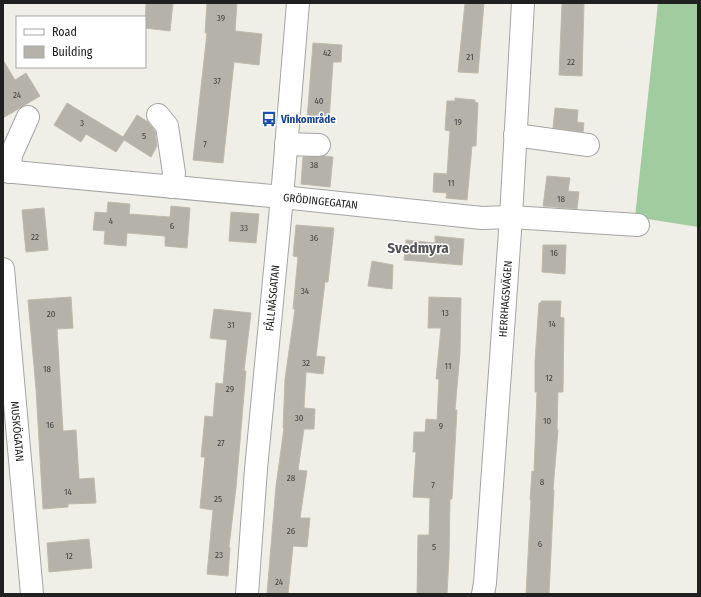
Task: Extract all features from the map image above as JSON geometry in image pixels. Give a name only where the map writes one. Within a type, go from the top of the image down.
[{"type":"street","name":"FÅLLNÄSGATAN","points":[[246,594],[298,3]]},
{"type":"street","name":"HERRHAGSVÄGEN","points":[[483,594],[511,218],[524,3]]},
{"type":"street","points":[[158,115],[167,126],[174,173],[172,186]]},
{"type":"street","points":[[6,171],[11,155],[28,117]]},
{"type":"street","points":[[515,135],[588,145]]},
{"type":"street","points":[[286,144],[319,145]]},
{"type":"street","name":"GRÖDINGEGATAN","points":[[6,171],[172,186],[482,218],[511,218],[638,225]]},
{"type":"street","name":"MUSKÖGATAN","points":[[3,269],[32,594]]},
{"type":"green space","points":[[658,3],[698,3],[698,227],[635,217]]},
{"type":"building","points":[[146,3],[173,3],[170,31],[146,28]]},
{"type":"building","points":[[207,3],[237,3],[235,31],[262,34],[259,65],[234,62],[223,163],[193,160],[207,33],[205,33]]},
{"type":"building","points":[[465,3],[484,3],[478,73],[458,72]]},
{"type":"building","points":[[562,3],[584,3],[582,76],[559,75]]},
{"type":"building","points":[[313,43],[342,45],[341,62],[333,62],[329,122],[307,120]]},
{"type":"building","points":[[3,60],[15,80],[26,73],[40,96],[3,118]]},
{"type":"building","points":[[455,98],[475,100],[475,102],[478,103],[476,146],[472,146],[467,200],[446,198],[447,193],[433,192],[434,173],[447,174],[450,131],[445,130],[447,101],[455,101]]},
{"type":"building","points":[[67,103],[123,137],[137,115],[148,122],[155,131],[157,146],[151,157],[124,140],[116,152],[86,134],[81,142],[54,125]]},
{"type":"building","points":[[555,108],[578,110],[577,122],[584,123],[583,132],[553,128]]},
{"type":"building","points":[[303,157],[333,157],[330,187],[301,184]]},
{"type":"building","points":[[547,176],[570,178],[568,191],[579,192],[577,209],[543,206]]},
{"type":"building","points":[[108,202],[130,204],[129,214],[170,217],[171,206],[190,208],[187,248],[165,246],[165,236],[127,233],[126,246],[104,244],[105,231],[93,230],[95,212],[107,213]]},
{"type":"building","points":[[44,208],[48,250],[26,252],[22,210]]},
{"type":"building","points":[[231,212],[259,214],[256,243],[229,241]]},
{"type":"building","points":[[296,225],[334,228],[328,282],[325,282],[316,356],[325,357],[323,374],[306,372],[304,408],[315,409],[314,429],[304,429],[298,470],[307,471],[300,518],[310,518],[307,547],[293,546],[288,594],[267,594],[276,486],[284,428],[285,379],[295,309],[293,309],[298,257],[293,256]]},
{"type":"building","points":[[435,236],[464,239],[462,265],[404,260],[406,240],[435,243]]},
{"type":"building","points":[[543,245],[566,245],[565,274],[542,272]]},
{"type":"building","points":[[372,261],[393,265],[392,289],[368,286]]},
{"type":"building","points":[[71,297],[73,328],[57,329],[63,431],[76,430],[79,479],[94,478],[96,503],[68,504],[68,507],[43,509],[36,389],[28,300]]},
{"type":"building","points":[[429,297],[461,298],[460,353],[455,410],[457,410],[452,499],[450,499],[447,594],[417,594],[418,535],[429,535],[430,498],[413,497],[416,452],[413,452],[414,432],[425,432],[426,419],[437,420],[439,379],[436,379],[441,328],[428,328]]},
{"type":"building","points":[[541,301],[561,301],[560,317],[564,318],[563,392],[558,392],[558,430],[553,490],[549,594],[526,594],[532,471],[534,472],[537,392],[535,392],[535,361],[539,303],[541,303]]},
{"type":"building","points":[[214,309],[251,313],[244,371],[246,371],[236,488],[229,547],[228,576],[207,574],[213,510],[200,508],[205,457],[201,457],[205,416],[213,417],[216,383],[223,384],[227,340],[210,338]]},
{"type":"building","points":[[89,539],[92,568],[49,572],[47,543]]},
{"type":"place","name":"Vinkområde","points":[[269,119]]},
{"type":"district","name":"Svedmyra","points":[[418,248]]}]
